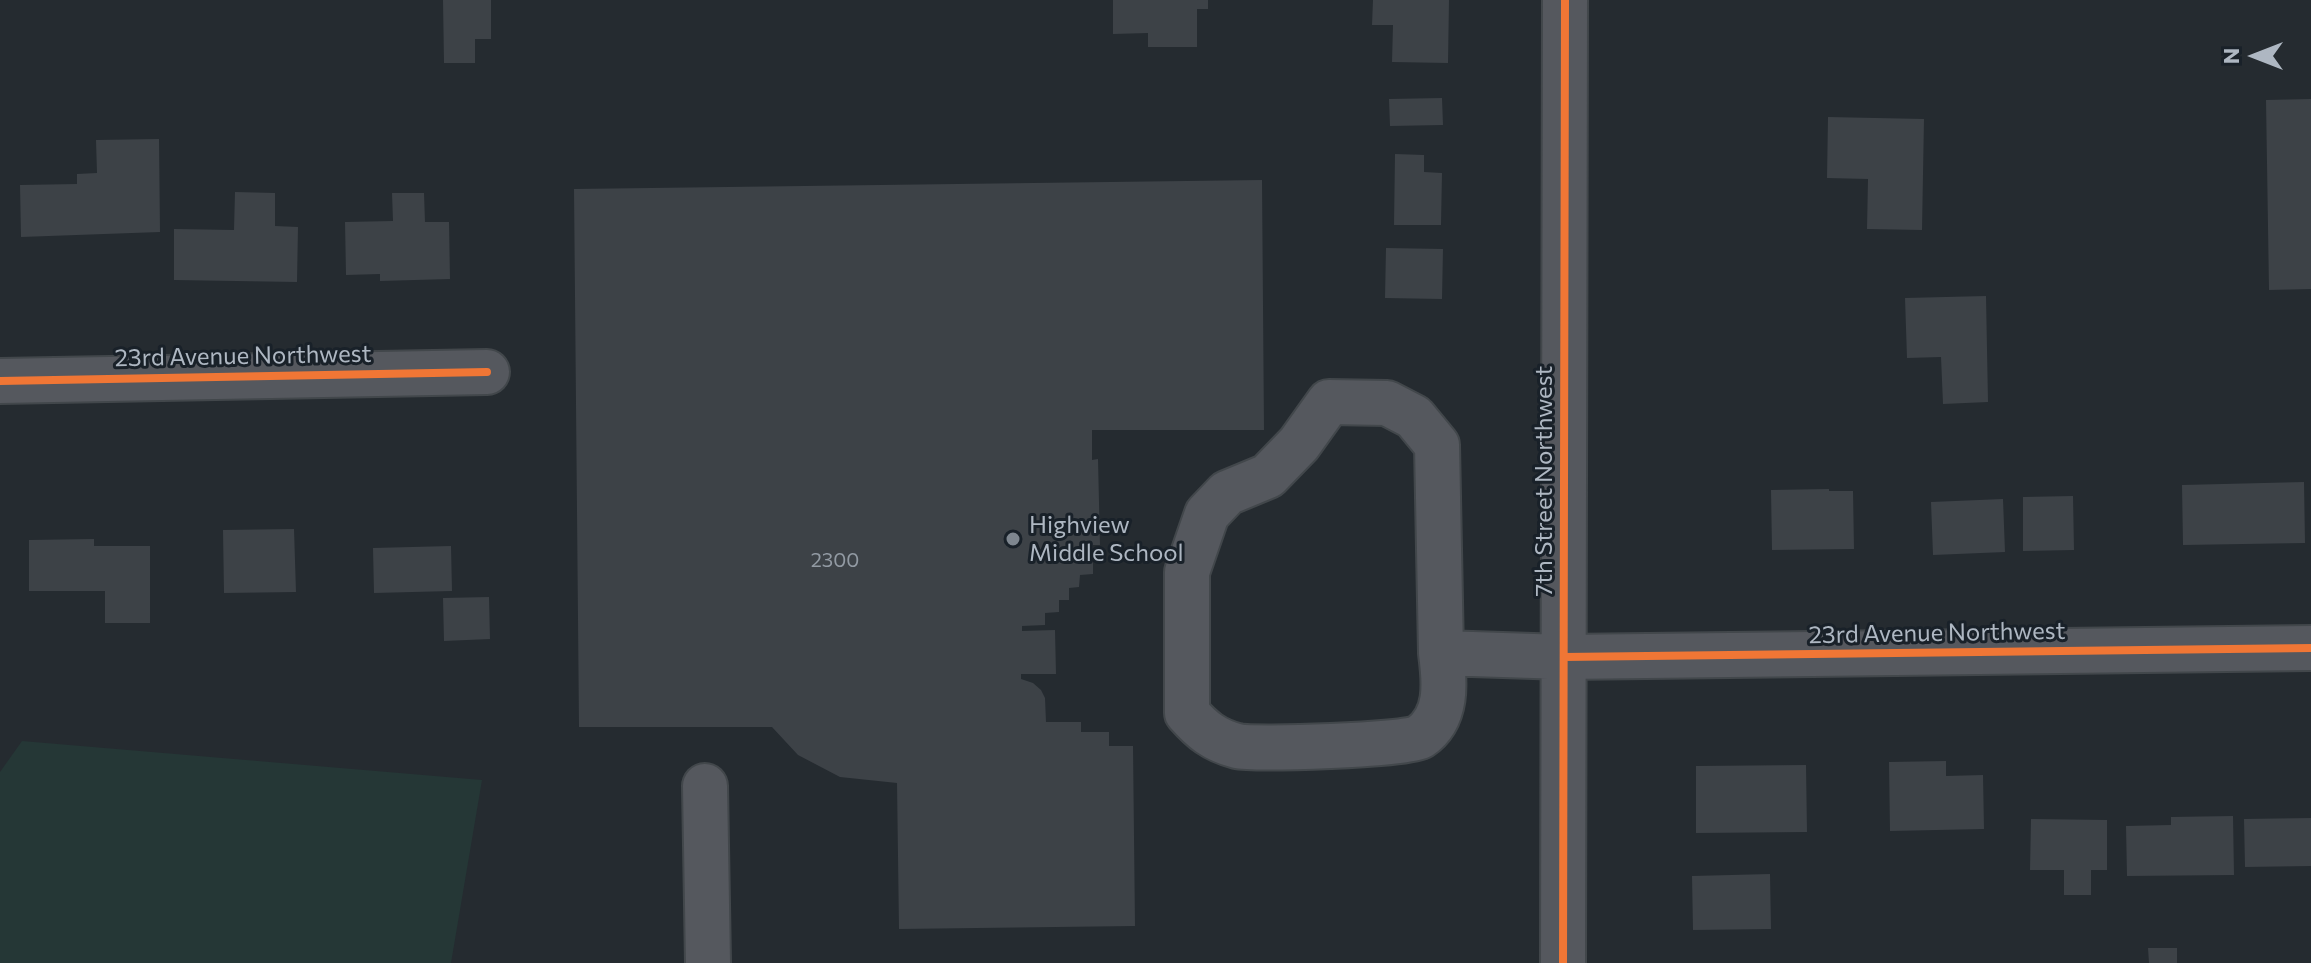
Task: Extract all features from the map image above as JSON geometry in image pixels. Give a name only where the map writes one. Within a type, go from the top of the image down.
[{"type":"street","name":"7th Street Northwest","points":[[1563,963],[1565,0]]},
{"type":"street","name":"23rd Avenue Northwest","points":[[0,381],[487,372]]},
{"type":"street","points":[[1329,402],[1387,403],[1414,417],[1437,445],[1441,653],[1445,686],[1437,721],[1418,739],[1380,744],[1239,746],[1206,734],[1187,713],[1187,572],[1207,514],[1227,493],[1268,476],[1299,444],[1329,402]]},
{"type":"street","name":"23rd Avenue Northwest","points":[[1441,653],[1564,657],[2311,648]]},
{"type":"street","points":[[705,786],[708,963]]},
{"type":"shaded area","points":[[22,741],[482,780],[451,963],[0,963],[0,772]]},
{"type":"building","points":[[443,0],[491,0],[491,39],[475,39],[475,63],[444,63]]},
{"type":"building","points":[[1113,0],[1208,0],[1208,9],[1197,9],[1197,47],[1148,47],[1148,33],[1113,34]]},
{"type":"building","points":[[1373,0],[1449,0],[1448,63],[1392,62],[1393,25],[1372,25]]},
{"type":"building","points":[[1442,98],[1443,125],[1390,126],[1389,99]]},
{"type":"building","points":[[2311,99],[2311,289],[2269,290],[2266,100]]},
{"type":"building","points":[[1828,117],[1924,119],[1922,230],[1867,229],[1868,179],[1827,178]]},
{"type":"building","points":[[159,139],[160,232],[21,237],[20,185],[77,184],[77,174],[97,173],[96,140]]},
{"type":"building","points":[[1395,154],[1424,155],[1424,172],[1442,173],[1441,225],[1394,225]]},
{"type":"building","name":"Highview Middle School","points":[[1262,180],[1264,430],[1092,430],[1092,460],[1098,459],[1100,545],[1093,545],[1093,574],[1080,575],[1079,587],[1069,588],[1069,600],[1059,600],[1059,612],[1045,613],[1045,625],[1022,626],[1022,631],[1055,630],[1056,674],[1021,674],[1021,679],[1041,690],[1045,698],[1046,722],[1081,722],[1081,732],[1109,732],[1109,746],[1133,746],[1135,926],[899,929],[897,783],[840,777],[798,755],[772,727],[579,727],[574,189]]},
{"type":"building","points":[[235,192],[275,193],[275,226],[298,227],[297,282],[174,280],[174,229],[234,230]]},
{"type":"building","points":[[392,193],[424,193],[425,222],[449,222],[450,279],[380,281],[380,274],[346,275],[345,222],[393,221]]},
{"type":"building","points":[[1386,248],[1443,249],[1442,299],[1385,298]]},
{"type":"building","points":[[1986,296],[1988,402],[1943,404],[1941,357],[1907,358],[1905,298]]},
{"type":"building","points":[[2304,482],[2305,543],[2183,545],[2182,485]]},
{"type":"building","points":[[1771,490],[1853,491],[1854,549],[1772,550]]},
{"type":"building","points":[[2073,496],[2074,550],[2023,551],[2023,497]]},
{"type":"building","points":[[2003,499],[2005,552],[1933,555],[1931,502]]},
{"type":"building","points":[[294,529],[296,592],[224,593],[223,530]]},
{"type":"building","points":[[94,539],[94,546],[150,546],[150,623],[105,623],[105,591],[29,591],[29,540]]},
{"type":"building","points":[[451,546],[452,591],[374,593],[373,548]]},
{"type":"building","points":[[489,597],[490,639],[444,641],[443,598]]},
{"type":"building","points":[[1946,761],[1946,776],[1983,775],[1984,829],[1890,831],[1889,762]]},
{"type":"building","points":[[1806,765],[1807,832],[1696,833],[1696,766]]},
{"type":"building","points":[[2233,816],[2234,875],[2127,876],[2126,826],[2171,825],[2171,817]]},
{"type":"building","points":[[2311,818],[2311,866],[2245,867],[2244,819]]},
{"type":"building","points":[[2031,819],[2107,820],[2107,870],[2091,870],[2091,895],[2064,895],[2064,870],[2030,870]]},
{"type":"building","points":[[1770,874],[1771,929],[1693,930],[1692,876]]},
{"type":"building","points":[[2148,948],[2177,948],[2177,963],[2149,963]]},
{"type":"cycle path","points":[[1563,963],[1565,0]]},
{"type":"cycle path","points":[[0,381],[487,372]]},
{"type":"cycle path","points":[[1564,657],[2311,648]]},
{"type":"place","name":"Highview Middle School","points":[[1013,539]]}]
